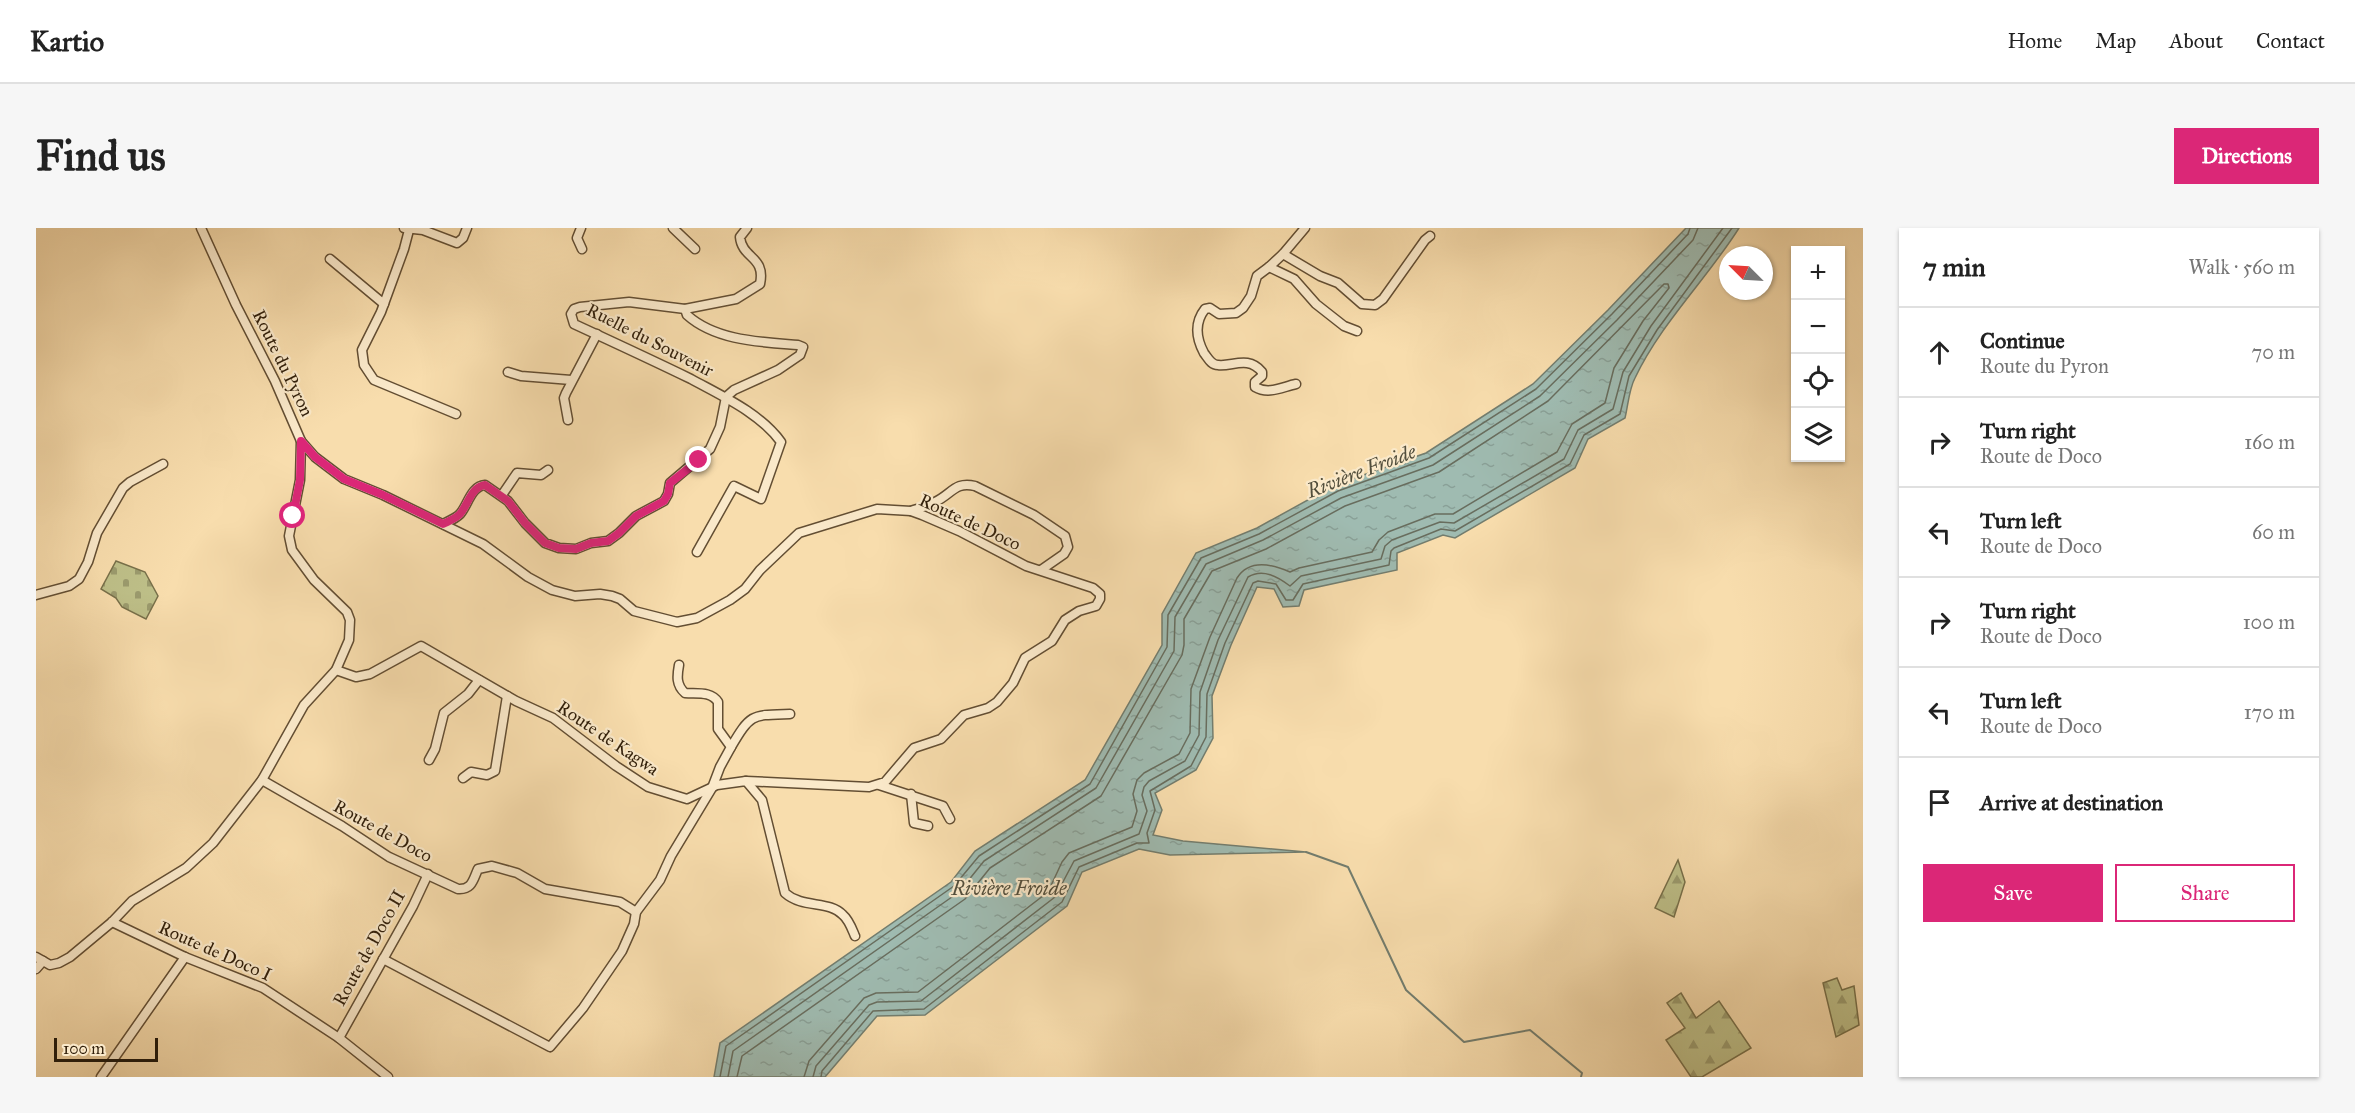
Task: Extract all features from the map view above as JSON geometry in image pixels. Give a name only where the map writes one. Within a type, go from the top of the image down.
[{"type":"street","name":"Route du Pyron","points":[[40,959],[50,965],[70,957],[144,892],[186,868],[213,843],[262,780],[304,705],[336,670],[349,640],[350,620],[347,612],[314,580],[292,550],[289,536],[300,480],[301,441],[271,372],[236,305],[201,228]]},
{"type":"street","points":[[456,414],[374,380],[364,365],[362,350],[384,304],[404,249],[406,229],[423,230],[457,243],[463,238],[467,228]]},
{"type":"street","points":[[581,228],[577,238],[582,249]]},
{"type":"street","points":[[673,228],[695,249]]},
{"type":"street","points":[[443,524],[457,517],[474,491],[480,485],[485,485],[502,495],[545,543],[559,548],[576,549],[591,543],[608,541],[636,516],[664,501],[670,483],[710,449],[720,427],[726,397],[734,390],[778,370],[800,355],[802,346],[742,339],[710,329],[691,319],[685,309],[736,299],[760,284],[762,272],[758,262],[741,245],[740,237],[747,228]]},
{"type":"street","points":[[1296,384],[1278,389],[1255,387],[1255,382],[1263,372],[1259,367],[1236,362],[1217,366],[1210,361],[1197,341],[1200,315],[1205,309],[1210,308],[1219,314],[1236,313],[1243,308],[1251,296],[1257,276],[1283,254],[1305,228]]},
{"type":"street","points":[[1283,254],[1320,276],[1338,283],[1362,304],[1375,305],[1383,299],[1430,236]]},
{"type":"street","points":[[330,259],[384,304]]},
{"type":"street","points":[[1269,267],[1294,279],[1316,304],[1344,326],[1357,331]]},
{"type":"street","name":"Ruelle du Souvenir","points":[[685,309],[629,302],[580,307],[574,309],[571,315],[574,324],[642,354],[726,397],[772,430],[781,442],[761,500],[734,486],[697,552]]},
{"type":"street","points":[[568,420],[564,398],[571,380],[597,334]]},
{"type":"street","points":[[508,372],[521,376],[571,380]]},
{"type":"street","name":"Route de Doco","points":[[301,441],[315,457],[344,479],[383,495],[483,544],[528,577],[552,590],[575,596],[600,594],[612,596],[620,599],[634,611],[677,622],[697,618],[730,600],[745,589],[760,570],[800,533],[877,509],[911,511],[959,531],[1011,559],[1097,590],[1100,594],[1099,603],[1065,620],[1052,641],[1025,658],[1013,683],[997,702],[988,708],[964,715],[941,739],[914,748],[879,785]]},
{"type":"street","points":[[36,595],[69,586],[79,579],[88,562],[97,533],[123,488],[163,464]]},
{"type":"street","points":[[502,495],[517,473],[541,475],[548,470]]},
{"type":"street","points":[[911,511],[938,501],[956,487],[966,484],[975,486],[1034,515],[1065,536],[1068,547],[1064,554],[1041,570]]},
{"type":"street","name":"Route de Kagwa","points":[[336,670],[356,676],[370,674],[421,646],[507,696],[553,718],[616,766],[648,787],[687,799],[717,785],[746,781]]},
{"type":"street","points":[[679,665],[677,680],[682,691],[711,695],[716,698],[718,729],[731,747]]},
{"type":"street","points":[[429,760],[435,749],[442,716],[468,694],[479,680]]},
{"type":"street","points":[[463,778],[471,772],[487,775],[495,771],[507,696]]},
{"type":"street","points":[[383,959],[550,1047],[583,1008],[622,951],[634,924],[636,912],[660,880],[671,856],[712,788],[720,766],[748,720],[758,715],[790,714]]},
{"type":"street","name":"Route de Doco","points":[[262,780],[342,826],[389,857],[458,889],[466,890],[471,886],[478,869],[492,866],[517,873],[545,889],[620,902],[636,912]]},
{"type":"street","points":[[746,781],[869,787],[879,785],[943,806],[950,819]]},
{"type":"street","points":[[746,781],[762,800],[785,893],[801,903],[837,909],[845,916],[855,936]]},
{"type":"street","points":[[911,794],[914,823],[928,826]]},
{"type":"street","name":"Route de Doco II","points":[[339,1038],[413,906],[428,874]]},
{"type":"street","name":"Route de Doco I","points":[[112,922],[185,957],[263,988],[339,1038],[388,1077]]},
{"type":"street","points":[[101,1077],[185,957]]},
{"type":"street","points":[[36,969],[40,959]]},
{"type":"street","points":[[371,1077],[374,1066]]},
{"type":"green space","points":[[116,561],[145,572],[158,596],[146,619],[122,607],[116,598],[101,589]]},
{"type":"green space","points":[[1678,860],[1685,882],[1674,917],[1655,908]]},
{"type":"green space","points":[[1837,978],[1842,990],[1854,986],[1859,1025],[1836,1037],[1823,983]]},
{"type":"green space","points":[[1681,993],[1696,1018],[1719,1001],[1751,1048],[1702,1077],[1691,1077],[1666,1040],[1685,1028],[1667,1003]]},
{"type":"water","name":"Rivière Froide","points":[[1686,228],[1739,228],[1727,246],[1719,246],[1719,257],[1671,320],[1646,358],[1633,382],[1625,418],[1588,439],[1575,468],[1455,538],[1443,535],[1397,553],[1397,570],[1304,590],[1299,606],[1283,607],[1274,589],[1257,587],[1231,645],[1212,696],[1213,738],[1196,770],[1155,793],[1162,810],[1153,835],[1183,841],[1306,852],[1170,855],[1139,849],[1082,872],[1067,906],[925,1015],[877,1016],[825,1077],[714,1077],[720,1043],[951,882],[975,851],[1085,780],[1162,645],[1162,614],[1196,553],[1257,528],[1335,485],[1426,453],[1533,384]]},
{"type":"waterway","points":[[1306,852],[1348,867],[1406,990],[1464,1042],[1530,1030],[1582,1073],[1581,1077]]},
{"type":"route","points":[[293,516],[300,480],[301,441],[315,457],[344,479],[443,524],[457,517],[474,491],[480,485],[485,485],[502,495],[545,543],[559,548],[576,549],[591,543],[608,541],[636,516],[653,509],[664,501],[670,483],[699,460]]}]
